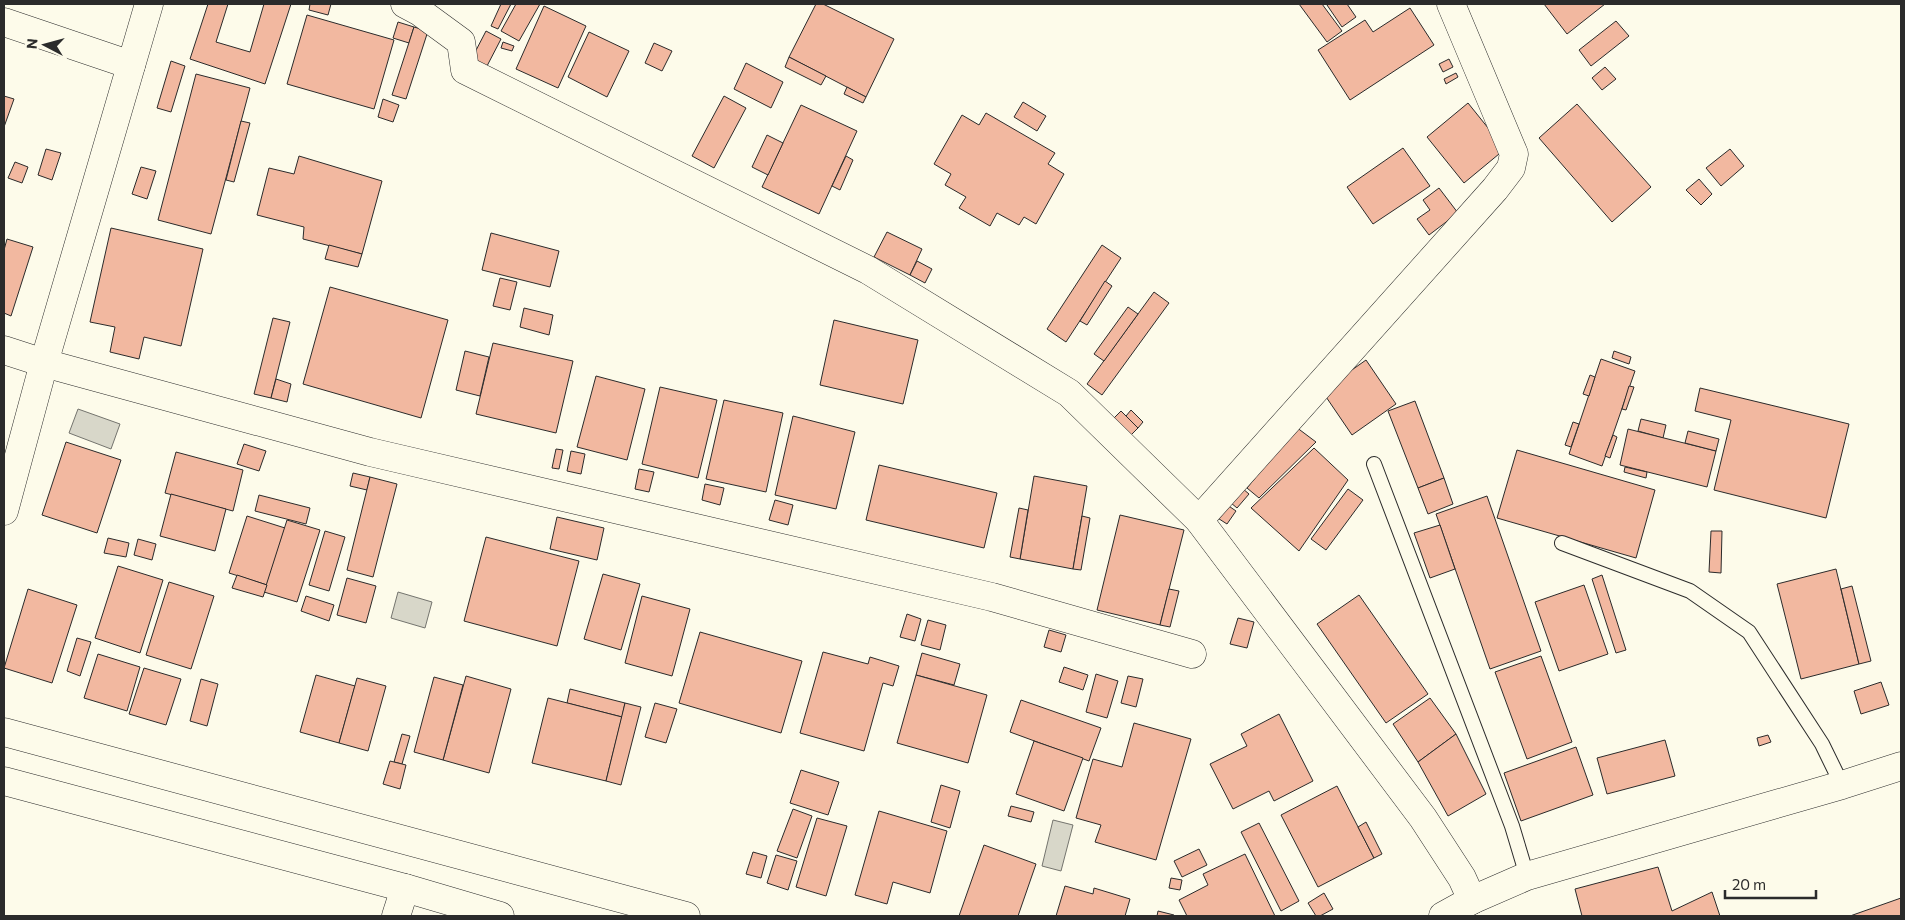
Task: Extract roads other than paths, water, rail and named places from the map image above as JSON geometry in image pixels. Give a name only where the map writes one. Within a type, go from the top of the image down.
[{"type":"street","points":[[4,512],[44,363],[149,4]]},
{"type":"street","points":[[405,4],[420,12],[461,42],[464,70],[868,270],[1069,393],[1199,520],[1423,818],[1462,878],[1472,900]]},
{"type":"street","points":[[1199,520],[1512,168],[1514,154],[1451,4]]},
{"type":"street","points":[[4,22],[131,65]]},
{"type":"street","points":[[4,350],[44,363],[370,452],[992,597],[1192,654]]},
{"type":"street","points":[[4,732],[686,916]]},
{"type":"street","points":[[1444,916],[1472,900],[1527,876],[1842,785],[1901,766]]},
{"type":"street","points":[[4,781],[405,888],[500,916]]},
{"type":"street","points":[[396,916],[405,888]]},
{"type":"lane","points":[[1374,464],[1512,826],[1527,876]]},
{"type":"lane","points":[[1562,543],[1690,591],[1749,632],[1822,744],[1842,785]]}]
